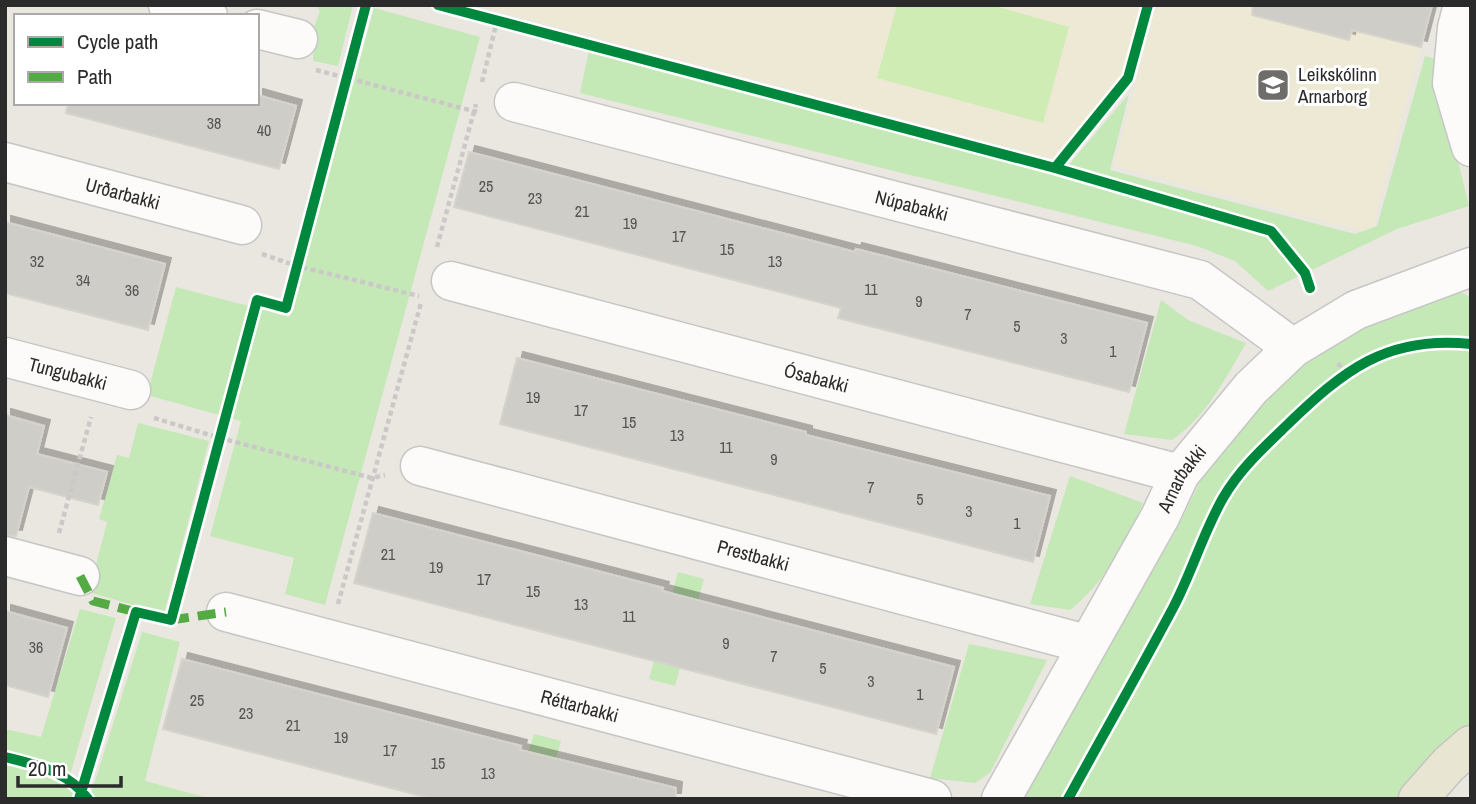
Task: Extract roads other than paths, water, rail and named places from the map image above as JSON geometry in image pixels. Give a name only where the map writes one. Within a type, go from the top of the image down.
[{"type":"main road","points":[[1418,799],[1449,764],[1471,745]]},
{"type":"street","points":[[168,5],[201,14]]},
{"type":"street","points":[[1463,5],[1457,28],[1452,83],[1471,147]]},
{"type":"street","points":[[259,29],[298,39]]},
{"type":"street","name":"Núpabakki","points":[[491,96],[1200,280],[1293,348]]},
{"type":"street","name":"Urðarbakki","points":[[5,162],[242,225]]},
{"type":"street","name":"Arnarbakki","points":[[1001,799],[1160,517],[1180,474],[1251,388],[1293,348],[1356,310],[1471,267]]},
{"type":"street","name":"Ósabakki","points":[[442,270],[1180,474]]},
{"type":"street","name":"Tungubakki","points":[[5,357],[116,386]]},
{"type":"street","name":"Prestbakki","points":[[420,466],[1086,644]]},
{"type":"street","points":[[5,556],[65,572]]},
{"type":"street","name":"Réttarbakki","points":[[226,612],[932,799]]},
{"type":"place","name":"Leikskólinn Arnarborg","points":[[1273,85]]}]
